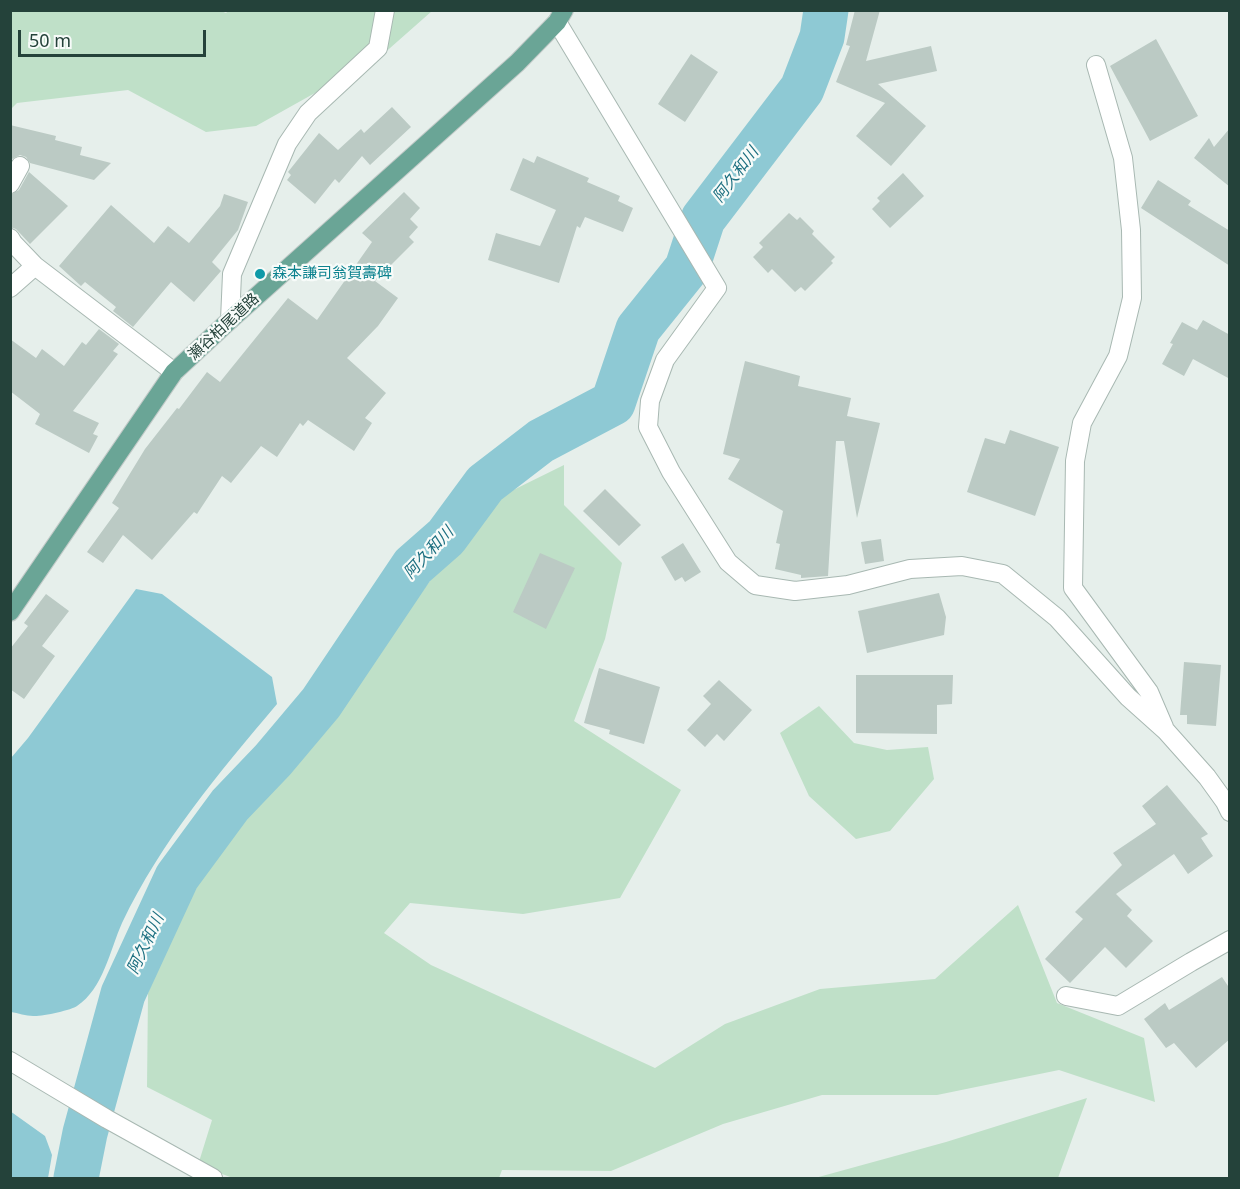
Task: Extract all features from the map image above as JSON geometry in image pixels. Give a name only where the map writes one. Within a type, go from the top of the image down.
[{"type":"main road","name":"瀬谷柏尾道路","points":[[10,612],[174,372],[517,63],[560,16]]},
{"type":"street","points":[[230,320],[232,274],[287,144],[308,113],[378,48],[385,10]]},
{"type":"street","points":[[560,16],[717,288],[665,360],[651,401],[648,427],[671,472],[728,562],[755,585],[795,591],[848,585],[910,569],[962,566],[1003,574],[1057,618],[1128,698],[1166,731],[1207,777],[1230,812]]},
{"type":"street","points":[[1096,65],[1123,158],[1131,230],[1132,298],[1119,356],[1082,423],[1075,461],[1073,588],[1149,692],[1166,731]]},
{"type":"street","points":[[10,184],[20,166]]},
{"type":"street","points":[[10,238],[35,266],[174,372]]},
{"type":"street","points":[[10,288],[35,266]]},
{"type":"street","points":[[1066,996],[1118,1006],[1230,940]]},
{"type":"street","points":[[10,1061],[213,1179]]},
{"type":"green space","points":[[218,10],[226,13],[229,10],[432,11],[381,56],[256,126],[206,132],[128,90],[17,103],[11,109],[11,11]]},
{"type":"green space","points":[[564,465],[564,505],[622,563],[605,639],[574,721],[681,790],[620,898],[523,914],[410,903],[384,933],[431,965],[655,1068],[725,1024],[820,989],[935,979],[1018,905],[1057,1003],[1144,1038],[1155,1102],[1059,1070],[937,1095],[822,1095],[723,1124],[611,1171],[502,1170],[499,1178],[233,1178],[198,1165],[212,1120],[147,1087],[148,993],[186,898],[493,500]]},
{"type":"green space","points":[[819,706],[854,743],[887,750],[928,747],[934,779],[890,831],[856,839],[809,796],[780,733]]},
{"type":"green space","points":[[1087,1098],[1058,1178],[815,1178],[946,1142]]},
{"type":"water","points":[[136,589],[162,594],[272,677],[277,704],[213,782],[173,836],[137,893],[122,923],[100,979],[86,999],[74,1008],[49,1014],[30,1016],[11,1012],[11,758]]},
{"type":"water","points":[[10,1111],[45,1136],[52,1155],[48,1178],[11,1178]]},
{"type":"building","points":[[855,10],[880,10],[866,61],[931,46],[937,71],[878,84],[926,126],[891,166],[856,136],[885,103],[836,82],[850,46],[846,45]]},
{"type":"building","points":[[1156,39],[1198,116],[1150,141],[1110,66]]},
{"type":"building","points":[[691,54],[718,72],[685,122],[658,104]]},
{"type":"building","points":[[392,107],[411,127],[370,165],[362,156],[339,183],[335,179],[315,204],[287,180],[291,175],[288,172],[319,133],[338,150],[361,129],[364,133]]},
{"type":"building","points":[[10,125],[56,136],[55,140],[82,147],[80,155],[111,163],[94,180],[30,163],[26,157],[20,155],[10,160]]},
{"type":"building","points":[[1230,128],[1230,187],[1194,158],[1209,138],[1214,147]]},
{"type":"building","points":[[537,156],[589,178],[587,182],[620,196],[618,201],[633,208],[623,232],[585,217],[580,228],[577,226],[559,283],[488,260],[496,233],[540,246],[556,210],[510,190],[523,158],[534,163]]},
{"type":"building","points":[[29,172],[68,206],[30,244],[16,229],[10,227],[10,195],[19,190]]},
{"type":"building","points":[[903,173],[924,196],[890,228],[872,209],[880,201],[877,198]]},
{"type":"building","points":[[1158,180],[1191,201],[1188,205],[1230,231],[1230,266],[1141,208]]},
{"type":"building","points":[[404,192],[420,208],[410,219],[418,227],[409,237],[414,242],[375,281],[398,298],[378,326],[347,358],[386,393],[365,418],[372,423],[354,451],[308,420],[303,426],[300,423],[277,457],[261,446],[231,483],[222,476],[197,514],[194,512],[152,560],[123,535],[103,563],[87,552],[119,508],[112,503],[145,449],[207,372],[220,382],[288,298],[317,320],[372,242],[362,233]]},
{"type":"building","points":[[224,194],[248,202],[238,230],[212,262],[221,271],[194,302],[171,282],[133,327],[113,311],[116,307],[85,282],[81,286],[59,266],[111,205],[154,243],[168,226],[189,243],[220,206]]},
{"type":"building","points":[[789,213],[797,220],[800,217],[814,231],[812,234],[835,257],[831,261],[833,263],[805,291],[801,287],[795,292],[772,269],[768,273],[753,257],[763,247],[759,243]]},
{"type":"building","points":[[1203,320],[1230,335],[1230,379],[1193,359],[1184,376],[1162,364],[1173,344],[1170,343],[1182,322],[1197,330]]},
{"type":"building","points":[[99,329],[119,344],[113,351],[118,354],[73,411],[99,423],[93,434],[98,436],[89,453],[35,424],[40,414],[10,391],[10,339],[36,358],[42,349],[64,366],[82,342],[86,345]]},
{"type":"building","points":[[745,361],[800,376],[798,386],[851,398],[847,416],[880,423],[857,518],[844,441],[836,441],[828,576],[801,578],[801,575],[775,569],[780,544],[776,543],[783,511],[728,479],[740,459],[723,454]]},
{"type":"building","points":[[1010,430],[1059,447],[1035,516],[967,492],[985,438],[1005,444]]},
{"type":"building","points":[[605,489],[641,525],[619,546],[583,511]]},
{"type":"building","points":[[881,539],[884,561],[865,564],[861,542]]},
{"type":"building","points":[[683,543],[701,572],[685,582],[682,577],[675,581],[661,557]]},
{"type":"building","points":[[540,553],[575,568],[546,629],[513,612]]},
{"type":"building","points":[[939,593],[946,617],[944,635],[867,653],[858,611]]},
{"type":"building","points":[[46,594],[69,611],[42,646],[55,656],[24,699],[10,689],[10,649],[28,626],[24,623]]},
{"type":"building","points":[[1184,662],[1221,665],[1216,726],[1187,724],[1187,715],[1180,715]]},
{"type":"building","points":[[599,668],[660,687],[644,744],[609,734],[610,730],[584,723]]},
{"type":"building","points":[[856,675],[953,675],[952,704],[937,705],[937,734],[856,733]]},
{"type":"building","points":[[719,680],[752,710],[724,741],[717,734],[705,747],[687,730],[711,704],[703,696]]},
{"type":"building","points":[[1167,785],[1208,834],[1201,838],[1213,856],[1188,874],[1174,854],[1116,894],[1132,910],[1127,916],[1153,941],[1126,968],[1105,947],[1070,983],[1045,959],[1083,919],[1075,912],[1122,865],[1113,853],[1156,824],[1142,806]]},
{"type":"building","points":[[1222,977],[1230,989],[1230,1039],[1196,1068],[1174,1043],[1166,1048],[1144,1019],[1165,1003],[1169,1010]]},
{"type":"waterway","name":"阿久和川","points":[[76,1178],[85,1133],[123,994],[177,877],[230,805],[273,760],[321,703],[413,566],[446,537],[485,484],[541,441],[613,403],[638,329],[687,268],[703,219],[802,89],[822,37],[826,10]]},
{"type":"place","name":"森本謙司翁賀壽碑","points":[[260,274]]}]
